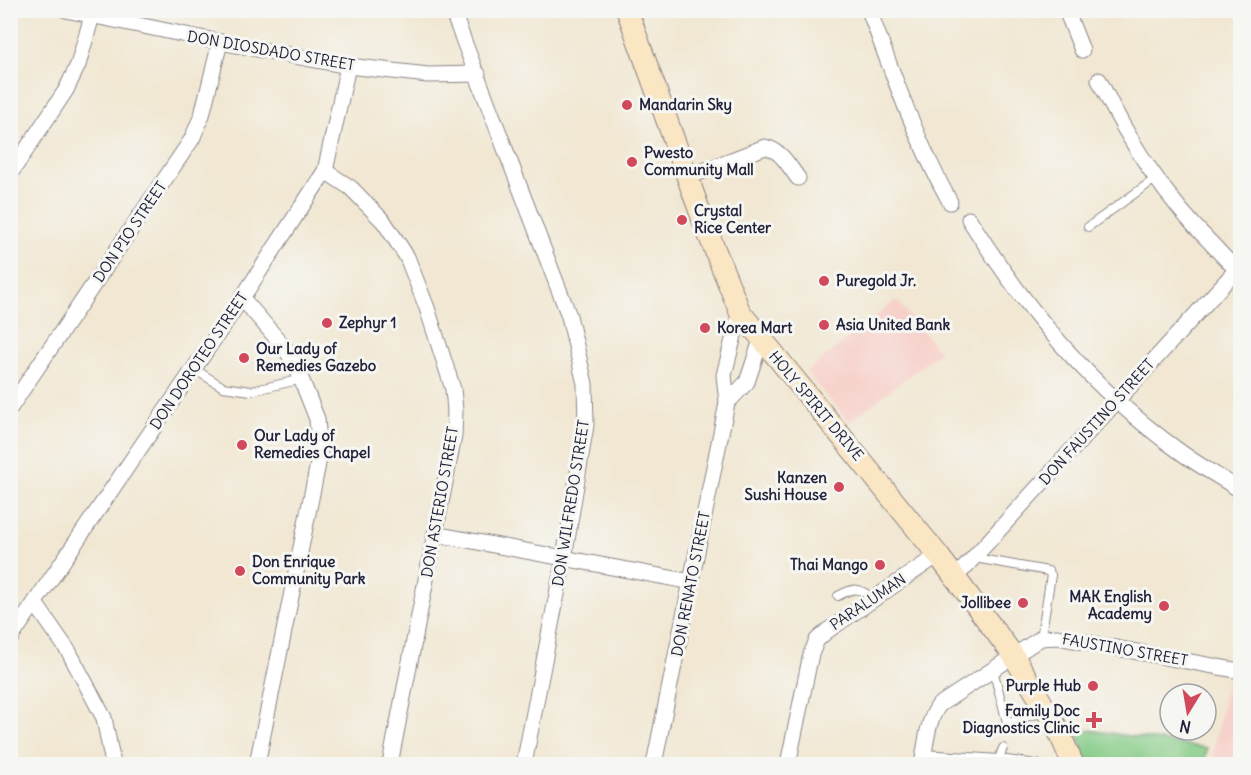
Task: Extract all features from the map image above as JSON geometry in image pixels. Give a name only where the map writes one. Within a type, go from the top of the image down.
[{"type":"main road","name":"HOLY SPIRIT DRIVE","points":[[627,10],[740,312],[938,555],[1013,655],[1048,712],[1073,765]]},
{"type":"street","name":"DON DIOSDADO STREET","points":[[66,10],[348,66],[428,75],[478,74]]},
{"type":"street","name":"DON WILFREDO STREET","points":[[452,10],[569,316],[585,384],[586,424],[564,558],[524,765]]},
{"type":"street","points":[[869,10],[917,130],[950,202]]},
{"type":"street","points":[[1066,10],[1082,50]]},
{"type":"street","points":[[10,174],[66,90],[78,65],[92,16]]},
{"type":"street","name":"DON PIO STREET","points":[[10,408],[192,139],[202,115],[220,42]]},
{"type":"street","name":"DON DOROTEO STREET","points":[[10,639],[242,298],[324,171],[348,66]]},
{"type":"street","points":[[1099,80],[1120,123],[1155,179],[1194,226],[1239,269]]},
{"type":"street","points":[[688,177],[765,147],[773,148],[780,153],[798,178]]},
{"type":"street","name":"DON ASTERIO STREET","points":[[324,171],[351,188],[384,222],[407,257],[442,351],[453,388],[455,410],[453,436],[390,765]]},
{"type":"street","points":[[969,219],[1000,268],[1035,315],[1074,359],[1116,400],[1179,451],[1240,490]]},
{"type":"street","name":"DON FAUSTINO STREET","points":[[955,578],[1116,400],[1239,269]]},
{"type":"street","points":[[242,298],[285,348],[302,379],[317,418],[320,454],[257,765]]},
{"type":"street","name":"DON RENATO STREET","points":[[654,765],[727,403],[723,375],[740,312]]},
{"type":"street","points":[[727,403],[747,382],[761,340]]},
{"type":"street","points":[[435,534],[692,582]]},
{"type":"street","name":"PARALUMAN","points":[[788,765],[811,654],[817,640],[938,555]]},
{"type":"street","points":[[35,603],[69,652],[104,718],[113,765]]},
{"type":"street","name":"FAUSTINO STREET","points":[[923,759],[930,721],[939,705],[1041,638],[1057,637],[1240,671]]},
{"type":"lane","points":[[1088,227],[1155,179]]},
{"type":"lane","points":[[194,369],[223,387],[251,391],[302,379]]},
{"type":"lane","points":[[975,558],[1047,572],[1051,575],[1041,638]]},
{"type":"lane","points":[[838,596],[855,588],[863,590],[874,599]]},
{"type":"lane","points":[[993,670],[1006,726],[1048,712]]},
{"type":"lane","points":[[999,759],[1003,748]]},
{"type":"lane","points":[[923,759],[999,759],[1037,765]]},
{"type":"shaded area","points":[[896,300],[940,352],[849,422],[806,372]]},
{"type":"shaded area","points":[[1227,680],[1240,683],[1240,764],[1211,764],[1215,742],[1218,742],[1218,727]]},
{"type":"green space","points":[[1077,728],[1207,748],[1204,764],[1086,764]]},
{"type":"place","name":"Mandarin Sky","points":[[627,105]]},
{"type":"place","name":"Pwesto Community Mall","points":[[632,162]]},
{"type":"place","name":"Crystal Rice Center","points":[[682,220]]},
{"type":"place","name":"Puregold Jr.","points":[[824,281]]},
{"type":"place","name":"Zephyr 1","points":[[327,323]]},
{"type":"place","name":"Asia United Bank","points":[[824,325]]},
{"type":"place","name":"Korea Mart","points":[[705,328]]},
{"type":"place","name":"Our Lady of Remedies Gazebo","points":[[244,358]]},
{"type":"place","name":"Our Lady of Remedies Chapel","points":[[242,445]]},
{"type":"place","name":"Kanzen Sushi House","points":[[839,487]]},
{"type":"place","name":"Thai Mango","points":[[880,565]]},
{"type":"place","name":"Don Enrique Community Park","points":[[240,571]]},
{"type":"place","name":"Jollibee","points":[[1023,603]]},
{"type":"place","name":"MAK English Academy","points":[[1164,606]]},
{"type":"place","name":"Purple Hub","points":[[1093,686]]},
{"type":"place","name":"Family Doc Diagnostics Clinic","points":[[1094,720]]}]
